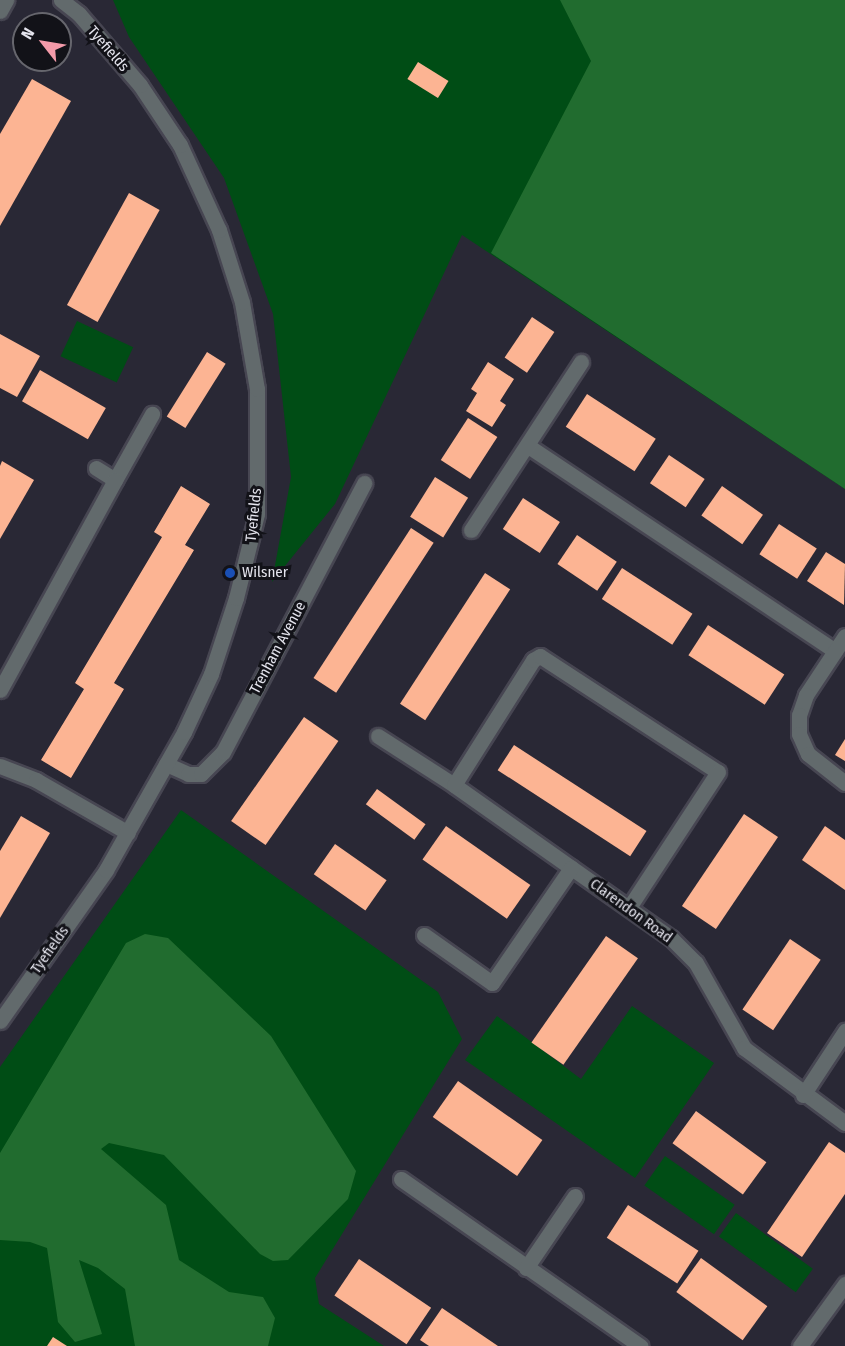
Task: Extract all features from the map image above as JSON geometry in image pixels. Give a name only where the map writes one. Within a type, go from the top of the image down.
[{"type":"street","points":[[0,11],[6,0]]},
{"type":"street","name":"Tyefields","points":[[0,1021],[128,833],[166,764],[210,674],[249,557],[257,514],[257,389],[242,302],[219,230],[180,145],[140,85],[78,15],[61,0]]},
{"type":"street","points":[[471,530],[581,362]]},
{"type":"street","points":[[0,690],[152,414]]},
{"type":"street","points":[[528,446],[835,651]]},
{"type":"street","points":[[96,468],[115,480]]},
{"type":"street","name":"Trenham Avenue","points":[[166,764],[188,774],[201,774],[222,752],[364,483]]},
{"type":"street","points":[[845,636],[806,695],[799,715],[800,734],[808,754],[845,783]]},
{"type":"street","points":[[454,785],[533,660],[540,656],[718,772],[630,906]]},
{"type":"street","name":"Clarendon Road","points":[[378,736],[454,785],[630,906],[696,963],[744,1048],[803,1095],[845,1123]]},
{"type":"street","points":[[0,766],[36,780],[128,833]]},
{"type":"street","points":[[423,935],[492,983],[572,868]]},
{"type":"street","points":[[803,1095],[845,1031]]},
{"type":"street","points":[[401,1179],[640,1346]]},
{"type":"street","points":[[526,1268],[575,1196]]},
{"type":"street","points":[[800,1346],[845,1284]]},
{"type":"green space","points":[[113,0],[845,0],[845,489],[462,235],[335,504],[272,582],[291,477],[273,314],[224,178],[129,37]]},
{"type":"green space","points":[[560,0],[845,0],[845,489],[491,253],[591,61]]},
{"type":"green space","points":[[77,321],[133,347],[117,383],[61,356]]},
{"type":"green space","points":[[181,810],[438,992],[462,1039],[315,1278],[319,1304],[384,1346],[0,1346],[0,1067]]},
{"type":"green space","points":[[145,934],[168,938],[271,1036],[356,1171],[348,1199],[288,1260],[273,1261],[260,1254],[164,1155],[109,1143],[101,1149],[166,1205],[179,1260],[229,1292],[263,1297],[275,1318],[268,1346],[135,1346],[125,1289],[98,1268],[79,1260],[102,1334],[75,1342],[58,1322],[47,1248],[30,1242],[0,1240],[0,1153],[126,943]]},
{"type":"green space","points":[[632,1006],[714,1063],[635,1178],[465,1060],[497,1016],[581,1079]]},
{"type":"green space","points":[[665,1156],[735,1205],[714,1234],[644,1185]]},
{"type":"green space","points":[[736,1213],[813,1269],[796,1292],[719,1236]]},
{"type":"building","points":[[418,62],[449,81],[438,98],[407,79]]},
{"type":"building","points":[[32,79],[71,101],[0,226],[0,134]]},
{"type":"building","points":[[129,193],[160,210],[98,322],[67,305]]},
{"type":"building","points":[[532,317],[554,332],[527,373],[505,358]]},
{"type":"building","points":[[0,334],[40,356],[17,397],[0,388]]},
{"type":"building","points":[[207,352],[226,364],[185,428],[167,416]]},
{"type":"building","points":[[488,362],[514,379],[500,401],[506,405],[492,427],[466,411],[477,393],[471,389]]},
{"type":"building","points":[[40,370],[106,408],[88,439],[22,401]]},
{"type":"building","points":[[587,394],[656,439],[635,471],[566,427]]},
{"type":"building","points":[[468,418],[497,437],[470,479],[441,460]]},
{"type":"building","points":[[669,455],[705,479],[686,507],[650,483]]},
{"type":"building","points":[[2,461],[34,480],[0,539],[0,466]]},
{"type":"building","points":[[435,477],[468,498],[443,538],[410,517]]},
{"type":"building","points":[[181,486],[210,504],[185,545],[194,550],[114,683],[124,689],[71,778],[41,760],[84,689],[75,683],[162,537],[154,532]]},
{"type":"building","points":[[722,486],[763,515],[742,544],[701,515]]},
{"type":"building","points":[[523,498],[560,522],[540,553],[503,529]]},
{"type":"building","points":[[779,524],[817,549],[797,579],[759,554]]},
{"type":"building","points":[[411,528],[434,543],[336,693],[314,678]]},
{"type":"building","points":[[577,535],[617,562],[597,591],[557,564]]},
{"type":"building","points":[[826,552],[845,564],[844,605],[807,581]]},
{"type":"building","points":[[622,568],[692,614],[672,645],[602,599]]},
{"type":"building","points":[[485,573],[510,589],[425,720],[400,704]]},
{"type":"building","points":[[708,625],[784,675],[765,705],[688,655]]},
{"type":"building","points":[[304,717],[338,741],[266,845],[231,821]]},
{"type":"building","points":[[845,739],[845,761],[835,755]]},
{"type":"building","points":[[514,745],[647,831],[630,856],[498,770]]},
{"type":"building","points":[[377,789],[426,824],[414,840],[366,804]]},
{"type":"building","points":[[744,814],[778,837],[716,929],[682,906]]},
{"type":"building","points":[[21,816],[50,833],[0,918],[0,851]]},
{"type":"building","points":[[446,826],[530,885],[507,919],[422,860]]},
{"type":"building","points":[[825,826],[845,840],[845,890],[802,860]]},
{"type":"building","points":[[335,844],[387,880],[365,910],[314,874]]},
{"type":"building","points":[[606,936],[638,958],[563,1065],[531,1042]]},
{"type":"building","points":[[790,939],[821,960],[773,1030],[742,1009]]},
{"type":"building","points":[[458,1081],[542,1140],[517,1176],[433,1117]]},
{"type":"building","points":[[696,1111],[766,1162],[743,1194],[672,1143]]},
{"type":"building","points":[[829,1142],[845,1153],[845,1194],[802,1257],[767,1233]]},
{"type":"building","points":[[628,1205],[698,1251],[677,1283],[607,1238]]},
{"type":"building","points":[[701,1258],[767,1306],[743,1340],[676,1292]]},
{"type":"building","points":[[359,1259],[431,1308],[407,1344],[334,1295]]},
{"type":"building","points":[[442,1308],[498,1346],[429,1346],[420,1340]]},
{"type":"building","points":[[53,1337],[67,1346],[47,1346]]},
{"type":"place","name":"Wilsner","points":[[230,573]]}]
